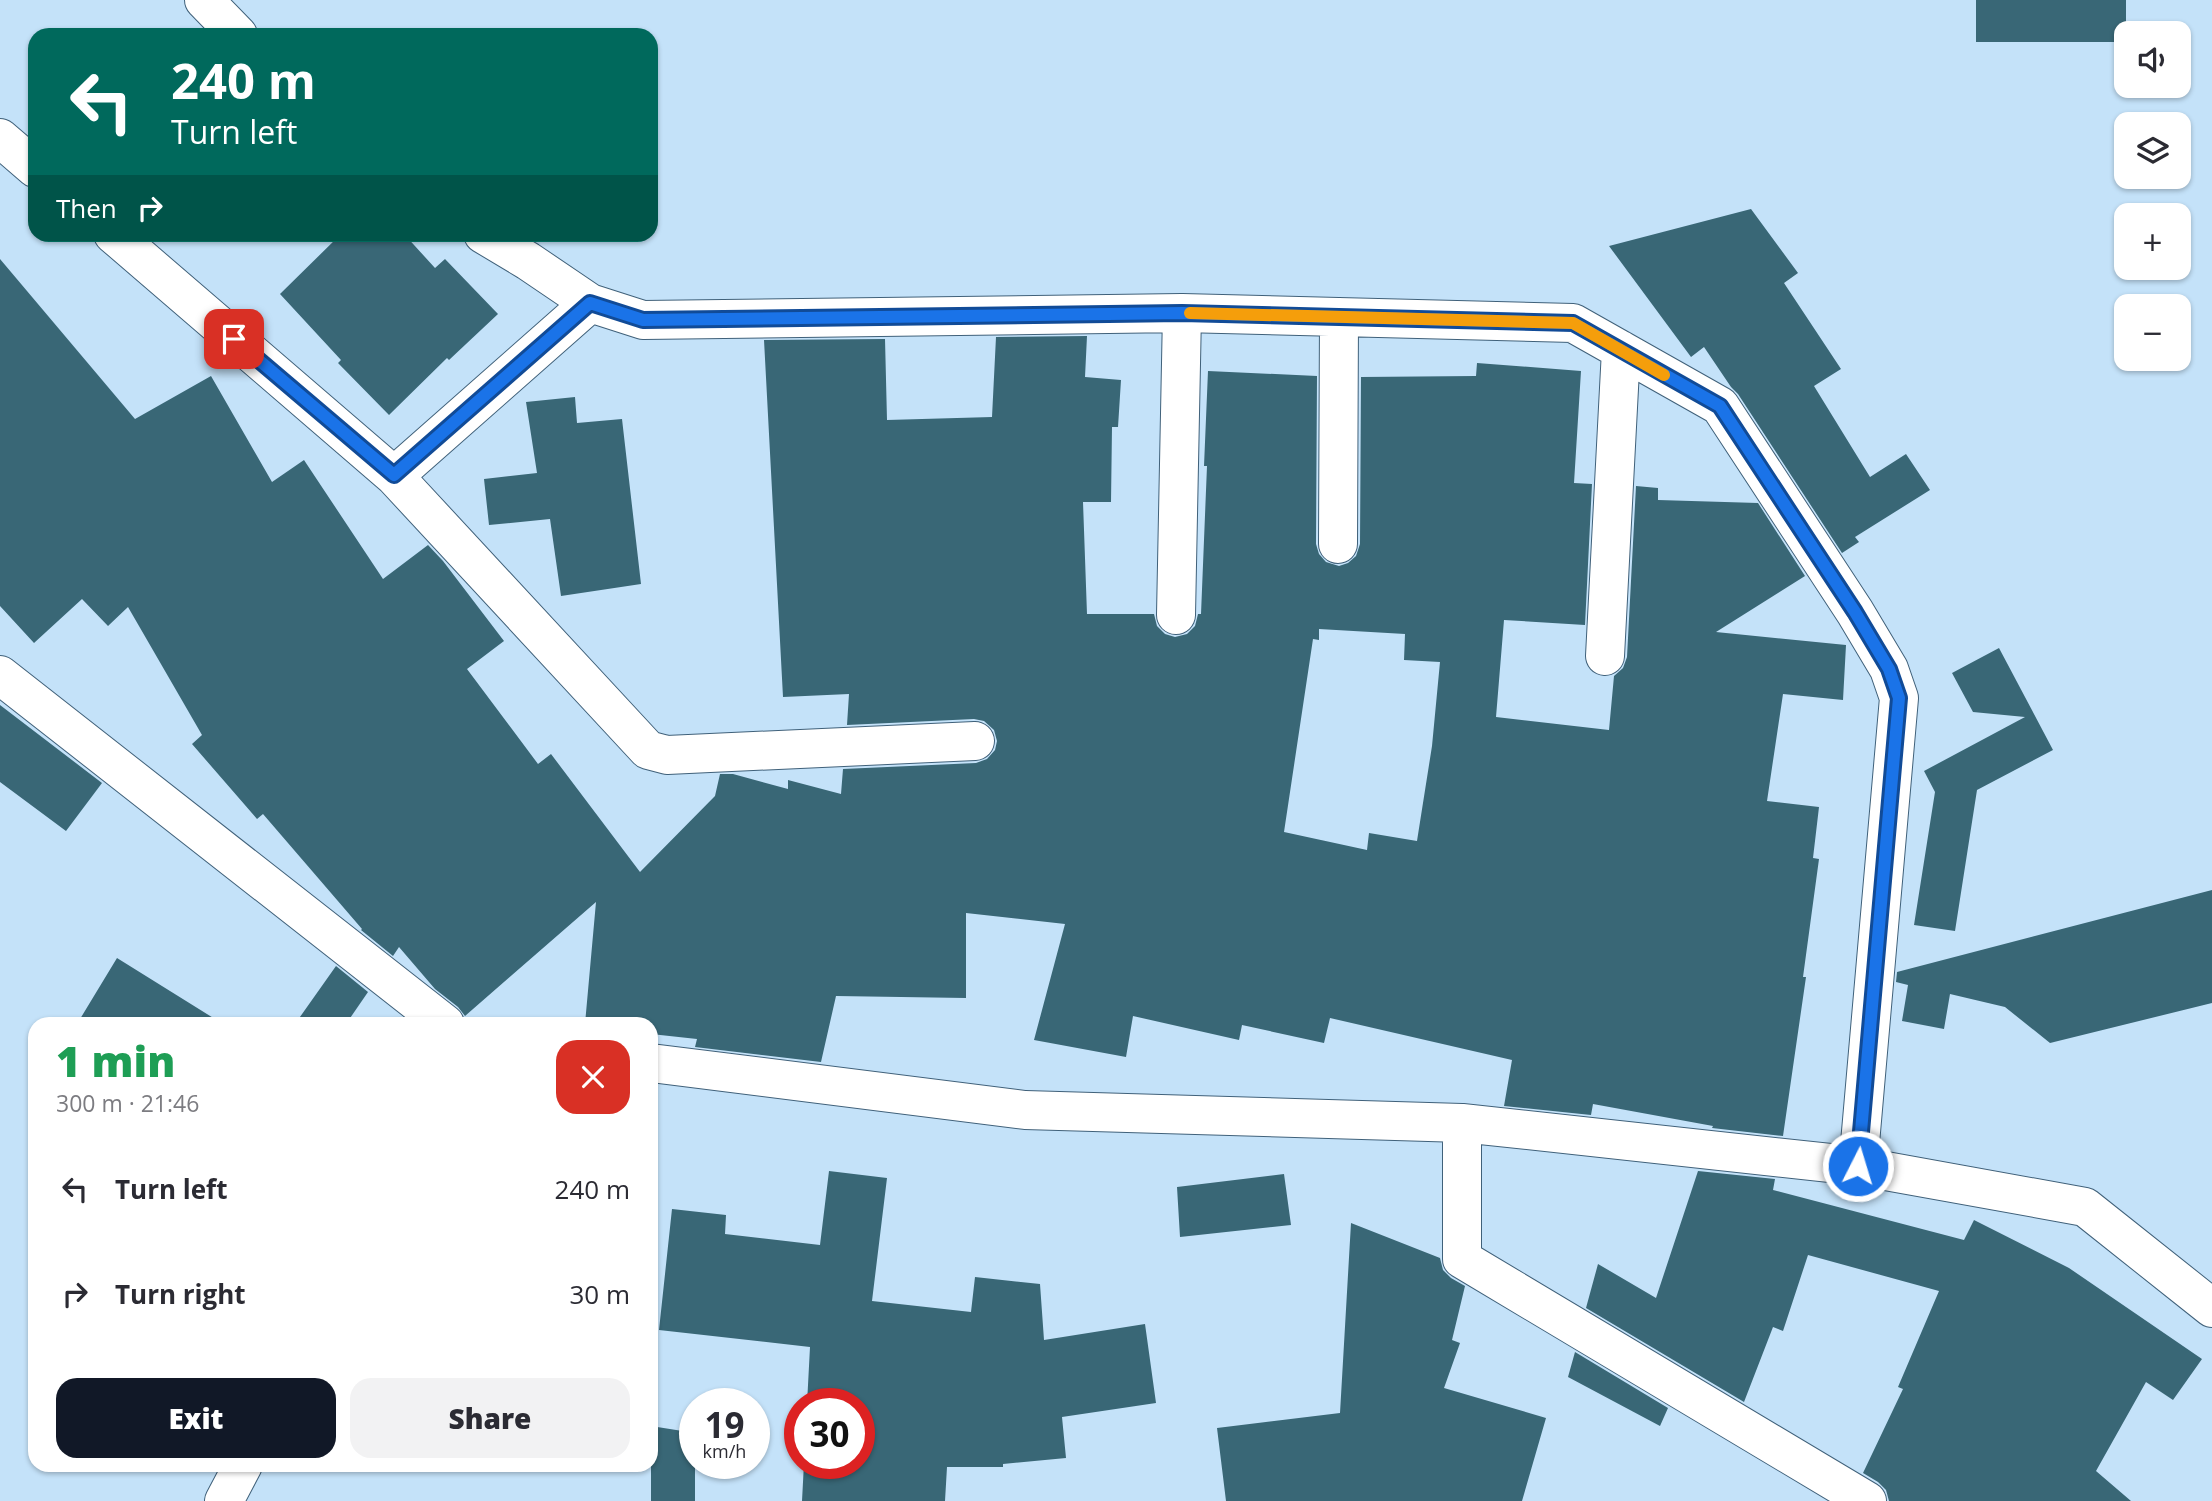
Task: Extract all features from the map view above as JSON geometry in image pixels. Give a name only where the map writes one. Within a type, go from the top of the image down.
[{"type":"street","points":[[204,0],[231,28]]},
{"type":"street","points":[[0,138],[28,162]]},
{"type":"street","points":[[122,242],[394,475],[648,750],[667,755],[975,741]]},
{"type":"street","points":[[496,242],[590,303],[643,320],[1182,313],[1573,323],[1720,406],[1855,612],[1889,669],[1899,698],[1858,1166]]},
{"type":"street","points":[[394,475],[590,303]]},
{"type":"street","points":[[1176,615],[1182,313]]},
{"type":"street","points":[[1338,544],[1339,317]]},
{"type":"street","points":[[1605,656],[1621,350]]},
{"type":"street","points":[[0,675],[436,1017]]},
{"type":"street","points":[[658,1064],[1025,1110],[1462,1123],[1858,1166],[2085,1207],[2212,1308]]},
{"type":"street","points":[[1462,1123],[1462,1259],[1867,1501]]},
{"type":"street","points":[[224,1501],[239,1472]]},
{"type":"building","points":[[1976,0],[2126,0],[2126,21],[2114,21],[2114,42],[1976,42]]},
{"type":"building","points":[[1751,209],[1798,273],[1784,283],[1841,369],[1814,386],[1870,477],[1906,454],[1930,490],[1855,537],[1859,542],[1842,553],[1704,347],[1691,357],[1609,246]]},
{"type":"building","points":[[333,242],[411,242],[435,268],[445,259],[498,314],[449,360],[447,358],[389,415],[338,363],[341,360],[280,294]]},
{"type":"building","points":[[0,259],[135,419],[211,376],[272,482],[304,460],[383,579],[428,545],[504,641],[467,669],[538,764],[551,754],[640,872],[715,796],[720,774],[733,774],[788,789],[788,780],[841,794],[843,769],[976,763],[987,759],[995,750],[997,741],[994,730],[984,721],[974,719],[847,725],[849,694],[783,697],[764,340],[885,339],[887,420],[992,417],[996,337],[1087,336],[1085,377],[1121,380],[1118,427],[1112,427],[1111,502],[1083,502],[1087,614],[1154,614],[1157,626],[1165,634],[1175,637],[1187,634],[1195,626],[1198,614],[1201,614],[1208,371],[1317,376],[1316,544],[1319,554],[1326,562],[1339,566],[1356,556],[1360,544],[1361,377],[1476,376],[1477,363],[1581,371],[1574,483],[1592,484],[1585,625],[1504,620],[1496,717],[1609,730],[1614,676],[1623,668],[1627,657],[1636,486],[1658,488],[1658,500],[1758,503],[1805,576],[1716,632],[1846,645],[1843,700],[1783,694],[1767,801],[1819,807],[1813,858],[1819,859],[1803,977],[1806,977],[1783,1136],[1712,1128],[1713,1126],[1593,1104],[1591,1115],[1504,1106],[1512,1060],[1330,1018],[1324,1043],[1242,1025],[1239,1040],[1133,1016],[1126,1057],[1034,1040],[1065,924],[966,913],[966,998],[836,996],[821,1062],[695,1047],[697,1039],[658,1035],[658,1017],[586,1017],[596,902],[465,1016],[435,989],[399,947],[393,956],[361,930],[263,814],[257,819],[192,744],[202,735],[128,607],[108,626],[82,599],[34,643],[0,606]],"holes":[[[1319,629],[1405,634],[1404,660],[1440,662],[1432,746],[1417,841],[1369,833],[1367,850],[1284,832],[1313,639],[1319,640]]]},
{"type":"building","points":[[575,397],[577,423],[622,419],[641,584],[561,596],[550,519],[489,525],[484,479],[537,473],[526,402]]},
{"type":"building","points":[[1999,648],[2053,750],[1977,790],[1955,931],[1914,925],[1935,792],[1924,771],[2025,717],[1973,712],[1952,673]]},
{"type":"building","points":[[0,705],[102,783],[66,831],[0,782]]},
{"type":"building","points":[[2212,890],[2212,1003],[2050,1043],[2005,1007],[1950,994],[1944,1029],[1902,1021],[1908,985],[1896,982],[1897,972]]},
{"type":"building","points":[[117,958],[212,1017],[81,1017]]},
{"type":"building","points":[[336,966],[368,992],[351,1017],[300,1017]]},
{"type":"building","points":[[829,1171],[887,1178],[872,1301],[971,1312],[975,1277],[1040,1284],[1044,1340],[1145,1324],[1156,1403],[1062,1417],[1066,1458],[1003,1464],[1003,1467],[947,1467],[945,1501],[802,1501],[803,1479],[875,1479],[875,1388],[808,1388],[810,1347],[659,1330],[672,1209],[726,1215],[725,1234],[820,1245]]},
{"type":"building","points":[[1698,1171],[1775,1179],[1773,1190],[1964,1240],[1974,1220],[2069,1268],[2202,1359],[2173,1400],[2146,1382],[2096,1471],[2131,1501],[1889,1501],[1886,1490],[1863,1473],[1903,1389],[1898,1387],[1939,1291],[1808,1255],[1783,1331],[1773,1327],[1744,1402],[1586,1308],[1598,1264],[1656,1298]]},
{"type":"building","points":[[1284,1174],[1291,1225],[1180,1237],[1177,1187]]},
{"type":"building","points":[[1351,1223],[1440,1258],[1443,1270],[1465,1286],[1452,1340],[1460,1343],[1444,1388],[1546,1418],[1522,1501],[1226,1501],[1217,1428],[1340,1413]]},
{"type":"building","points":[[1575,1352],[1668,1408],[1660,1426],[1568,1377]]},
{"type":"building","points":[[658,1427],[679,1430],[679,1479],[695,1479],[695,1501],[651,1501],[651,1472],[658,1472]]},
{"type":"slow traffic","points":[[1190,313],[1573,323],[1664,375]]},
{"type":"route","points":[[234,339],[394,475],[590,303],[643,320],[1182,313],[1573,323],[1720,406],[1855,612],[1889,669],[1899,698],[1858,1166]]}]
